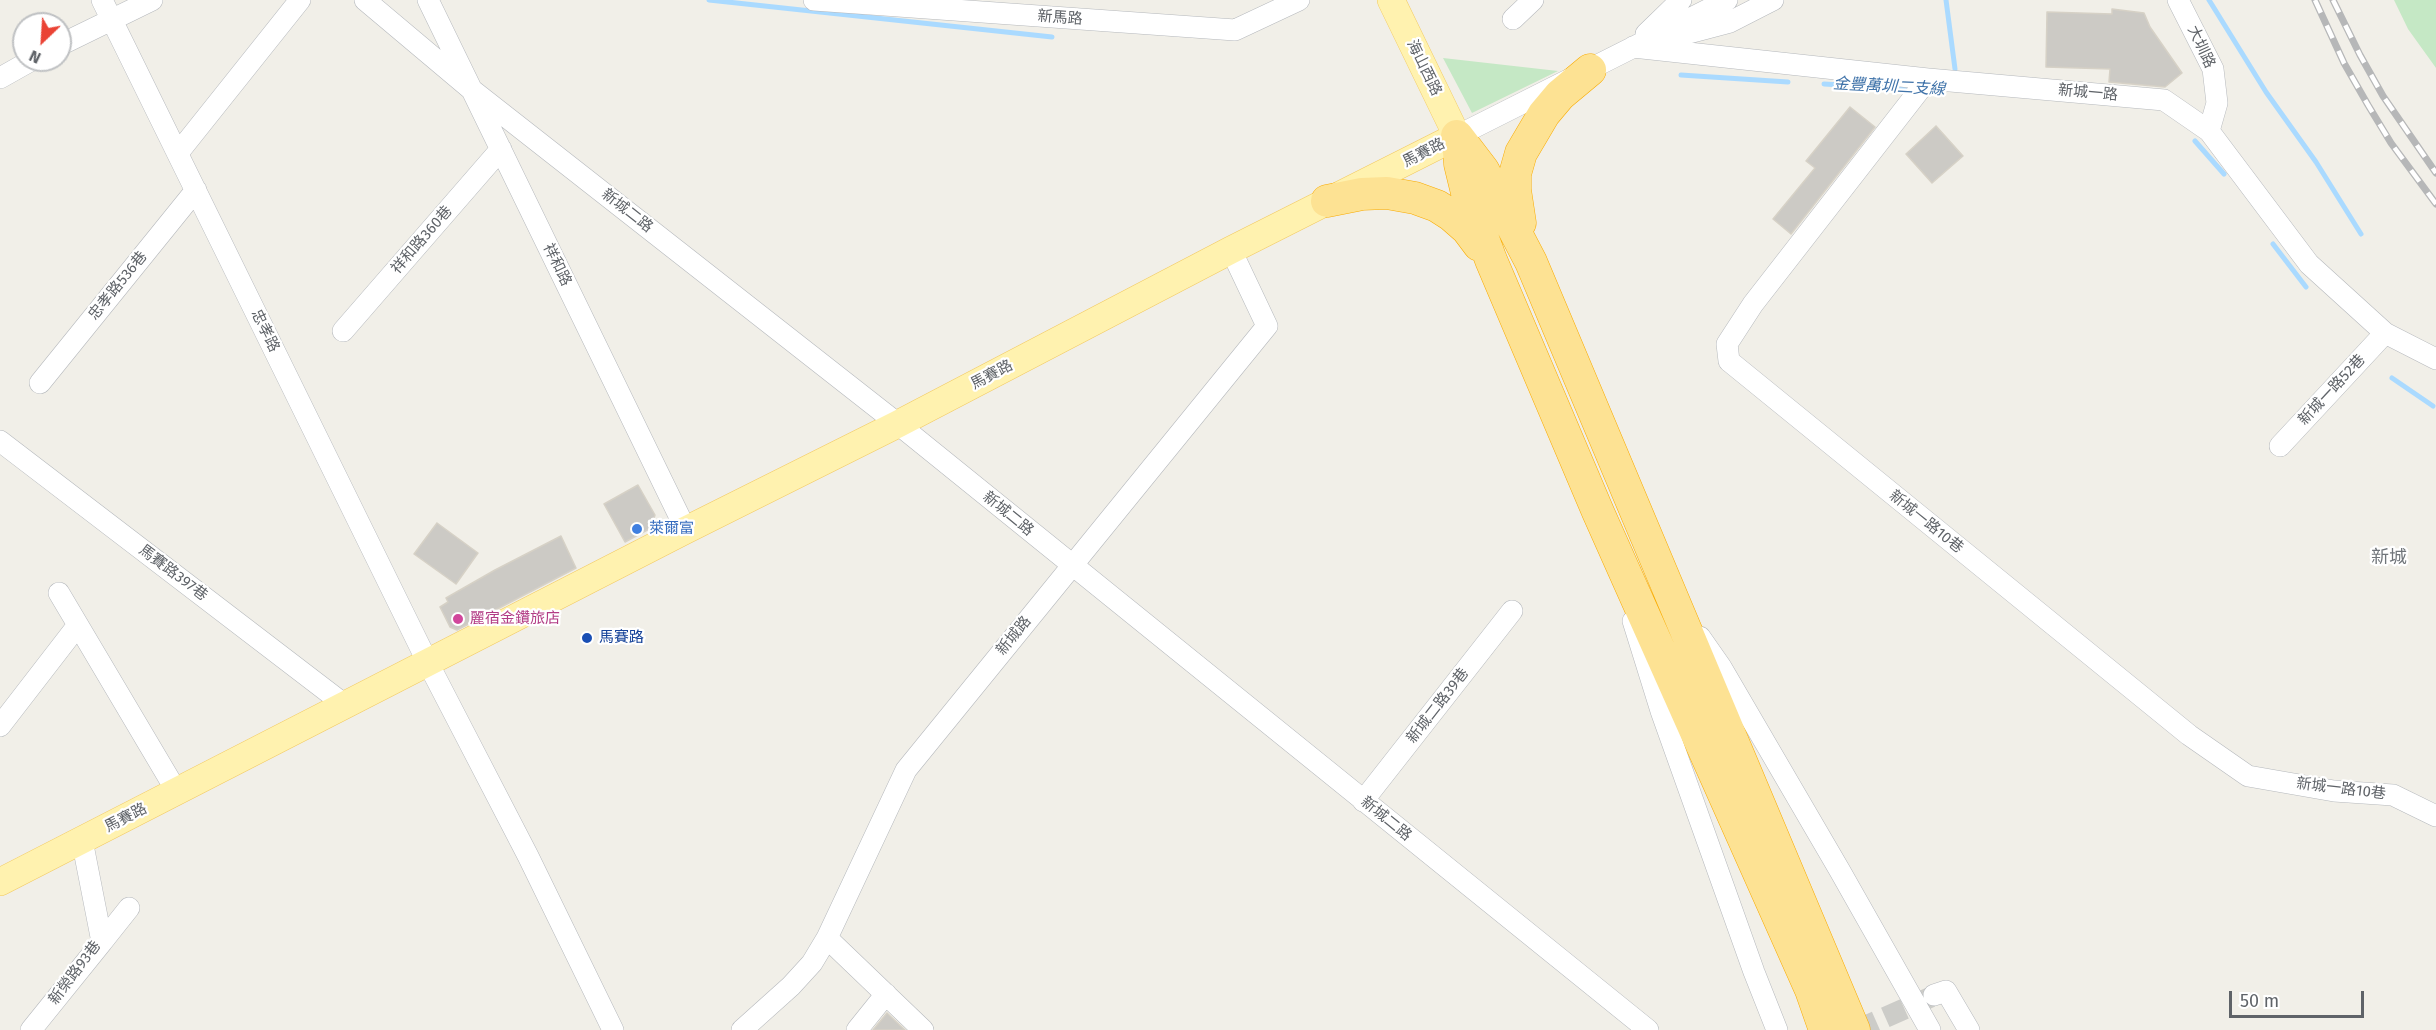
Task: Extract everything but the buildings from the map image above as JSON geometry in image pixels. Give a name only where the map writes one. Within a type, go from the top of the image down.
[{"type":"highway","points":[[1531,262],[1518,219],[1515,190],[1515,174],[1521,153],[1544,114],[1560,94],[1590,70]]},
{"type":"highway","points":[[1457,136],[1460,164],[1469,201],[1491,260],[1598,512],[1811,990],[1825,1030]]},
{"type":"highway","points":[[1457,136],[1483,170],[1531,262],[1854,1030]]},
{"type":"highway","points":[[1328,201],[1362,194],[1387,193],[1415,198],[1451,214],[1467,229],[1491,260]]},
{"type":"main road","name":"海山西路","points":[[1391,0],[1457,136]]},
{"type":"main road","name":"馬賽路","points":[[0,882],[1457,136]]},
{"type":"street","name":"忠孝路","points":[[102,0],[428,663],[528,856],[613,1030]]},
{"type":"street","points":[[72,38],[152,0]]},
{"type":"street","points":[[177,153],[300,0]]},
{"type":"street","name":"新城二路","points":[[365,0],[472,90],[898,424],[1648,1030]]},
{"type":"street","name":"祥和路","points":[[428,0],[686,530]]},
{"type":"street","name":"新馬路","points":[[814,0],[1235,30],[1299,0]]},
{"type":"street","points":[[1513,19],[1533,0]]},
{"type":"street","points":[[1633,48],[1681,0]]},
{"type":"street","name":"馬賽路","points":[[1457,136],[1727,0]]},
{"type":"street","points":[[1633,48],[1730,22],[1773,0]]},
{"type":"street","name":"大圳路","points":[[2178,0],[2213,69],[2217,103],[2209,131]]},
{"type":"street","name":"新城一路","points":[[1633,48],[1928,79],[2164,100],[2209,131],[2309,264],[2385,333],[2436,359]]},
{"type":"street","name":"新城一路10巷","points":[[1928,79],[1753,303],[1727,344],[1729,361],[2189,735],[2248,776],[2334,790],[2393,795],[2436,816]]},
{"type":"street","name":"祥和路360巷","points":[[343,331],[501,149]]},
{"type":"street","name":"忠孝路536巷","points":[[40,383],[196,190]]},
{"type":"street","name":"新城路","points":[[742,1030],[791,986],[812,963],[827,938],[906,770],[1267,326],[1231,250]]},
{"type":"street","name":"新城一路52巷","points":[[2280,446],[2385,333]]},
{"type":"street","name":"馬賽路397巷","points":[[0,441],[345,705]]},
{"type":"street","points":[[1598,512],[1661,711],[1777,1030]]},
{"type":"street","points":[[1668,592],[1720,667],[1930,1030]]},
{"type":"street","points":[[59,593],[177,792]]},
{"type":"street","name":"新城二路39巷","points":[[1364,801],[1512,611]]},
{"type":"street","points":[[0,726],[78,625]]},
{"type":"street","name":"新榮路93巷","points":[[31,1030],[102,942],[82,840]]},
{"type":"street","points":[[102,942],[129,908]]},
{"type":"street","points":[[827,938],[923,1030]]},
{"type":"street","points":[[1754,972],[1791,1030]]},
{"type":"street","points":[[1934,995],[1946,991],[1969,1030]]},
{"type":"street","points":[[857,1030],[886,994]]},
{"type":"green space","points":[[2394,0],[2436,0],[2436,68],[2408,29]]},
{"type":"green space","points":[[1443,58],[1558,71],[1472,113]]},
{"type":"waterway","points":[[709,0],[1052,37]]},
{"type":"waterway","name":"金豐萬圳二支線","points":[[1946,0],[1955,69]]},
{"type":"waterway","points":[[2209,0],[2266,92],[2316,162],[2361,234]]},
{"type":"waterway","name":"金豐萬圳二支線","points":[[1681,75],[1788,82]]},
{"type":"waterway","name":"金豐萬圳二支線","points":[[1824,84],[1912,89]]},
{"type":"waterway","points":[[2195,141],[2224,174]]},
{"type":"waterway","points":[[2273,244],[2306,287]]},
{"type":"waterway","points":[[2392,378],[2433,406]]},
{"type":"tunnel","points":[[1857,1030],[1931,997]]},
{"type":"railway","points":[[2315,0],[2344,63],[2368,105],[2391,143],[2436,204]]},
{"type":"railway","points":[[2333,0],[2383,96],[2436,173]]},
{"type":"place","name":"萊爾富","points":[[637,529]]},
{"type":"place","name":"麗宿金鑽旅店","points":[[458,619]]},
{"type":"place","name":"馬賽路","points":[[587,638]]},
{"type":"district","name":"新城","points":[[2389,558]]}]
